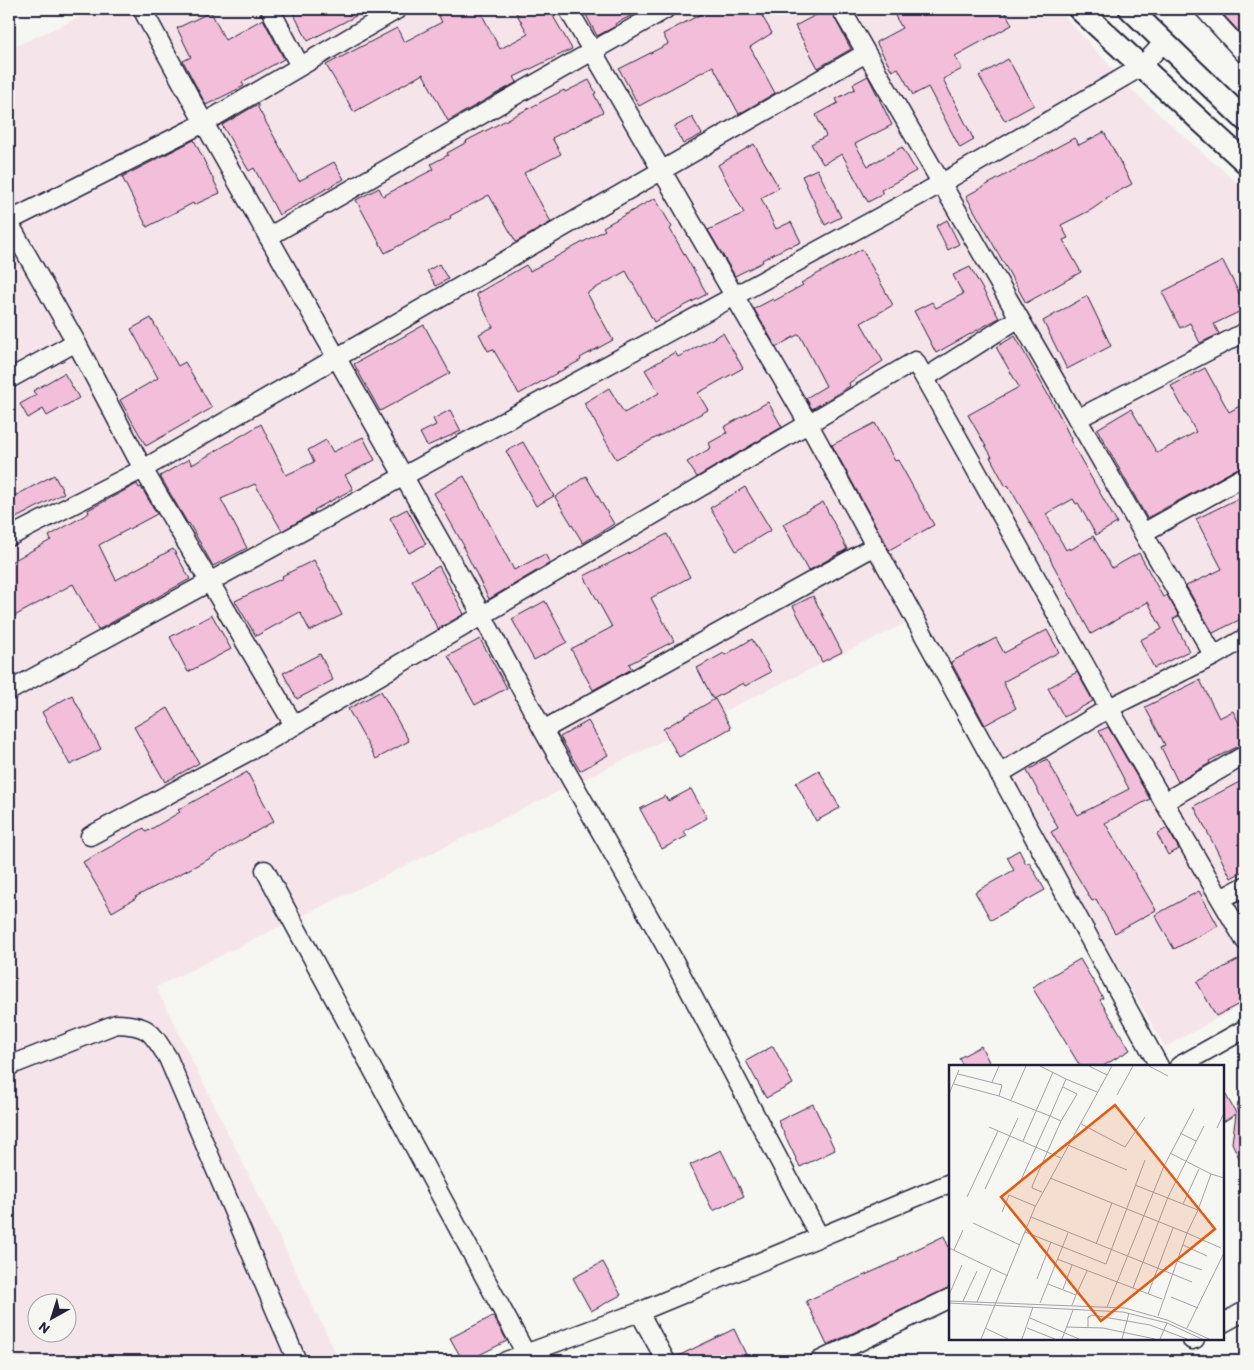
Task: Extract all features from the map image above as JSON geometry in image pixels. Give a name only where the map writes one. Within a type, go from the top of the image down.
[{"type":"main road","points":[[1079,9],[1245,162]]},
{"type":"main road","points":[[1130,9],[1245,120]]},
{"type":"street","points":[[142,9],[268,238],[482,615],[542,730],[673,959],[819,1236]]},
{"type":"street","points":[[270,9],[300,66]]},
{"type":"street","points":[[294,726],[143,469],[76,342],[9,222],[204,123],[398,9]]},
{"type":"street","points":[[568,9],[808,423],[1158,1065]]},
{"type":"street","points":[[268,238],[666,9]]},
{"type":"street","points":[[841,9],[1214,656]]},
{"type":"street","points":[[1204,9],[1245,54]]},
{"type":"street","points":[[9,691],[942,184],[1141,67],[1164,42]]},
{"type":"street","points":[[9,537],[143,469],[866,53]]},
{"type":"street","points":[[925,378],[1019,318]]},
{"type":"street","points":[[1077,419],[1245,332]]},
{"type":"street","points":[[9,379],[76,342]]},
{"type":"street","points":[[90,836],[294,726],[915,361],[1109,708],[1245,941]]},
{"type":"street","points":[[1143,533],[1245,476]]},
{"type":"street","points":[[542,730],[875,546]]},
{"type":"street","points":[[999,774],[1109,708],[1214,656],[1245,638]]},
{"type":"street","points":[[1164,802],[1245,755]]},
{"type":"street","points":[[265,870],[526,1354]]},
{"type":"street","points":[[1221,898],[1245,886]]},
{"type":"street","points":[[9,1066],[116,1024],[135,1024],[153,1034],[168,1058],[297,1361]]},
{"type":"street","points":[[1181,1065],[1245,1029]]},
{"type":"street","points":[[506,1361],[639,1312],[949,1183]]},
{"type":"street","points":[[819,1361],[949,1298]]},
{"type":"street","points":[[1224,1322],[1245,1311]]},
{"type":"street","points":[[639,1312],[666,1361]]},
{"type":"shaded area","points":[[98,9],[1058,9],[1134,92],[1245,190],[1245,1003],[1165,1047],[914,619],[156,987],[340,1361],[9,1361],[9,49]]},
{"type":"building","points":[[291,9],[369,9],[308,41]]},
{"type":"building","points":[[435,9],[479,9],[500,49],[528,34],[514,9],[549,9],[572,49],[514,77],[517,82],[448,121],[423,74],[354,112],[326,65],[397,28],[404,42],[442,22]]},
{"type":"building","points":[[583,9],[644,9],[597,36]]},
{"type":"building","points":[[704,9],[758,9],[772,33],[750,47],[775,93],[739,114],[713,66],[639,106],[619,69],[668,44],[663,34],[705,12]]},
{"type":"building","points":[[830,9],[851,49],[818,68],[795,26]]},
{"type":"building","points":[[891,9],[1004,9],[1012,25],[955,56],[962,69],[943,79],[974,140],[960,148],[928,87],[913,95],[898,68],[892,71],[876,42],[902,28]]},
{"type":"building","points":[[1218,9],[1245,9],[1245,38]]},
{"type":"building","points":[[211,12],[225,40],[263,19],[284,59],[242,82],[244,86],[206,105],[183,61],[191,57],[177,28]]},
{"type":"building","points":[[1008,59],[1034,105],[1005,121],[979,76]]},
{"type":"building","points":[[868,76],[892,125],[855,144],[868,166],[902,147],[916,171],[881,190],[883,194],[868,202],[842,154],[823,164],[811,144],[826,136],[816,115],[838,103],[836,99],[855,89],[853,84]]},
{"type":"building","points":[[589,80],[603,112],[552,138],[561,154],[524,173],[551,222],[516,242],[489,195],[450,216],[451,218],[385,253],[356,200],[379,188],[383,196],[434,169],[431,164],[448,155],[447,153],[466,141],[564,90],[565,92]]},
{"type":"building","points":[[258,104],[258,108],[299,181],[334,162],[344,179],[279,215],[254,168],[249,171],[222,125]]},
{"type":"building","points":[[692,117],[702,134],[683,144],[674,127]]},
{"type":"building","points":[[1104,132],[1132,184],[1106,198],[1091,210],[1061,225],[1068,238],[1063,240],[1081,272],[1026,303],[966,196],[1074,138],[1079,145]]},
{"type":"building","points":[[194,140],[220,193],[194,205],[193,203],[147,227],[122,177]]},
{"type":"building","points":[[754,144],[779,188],[761,198],[776,229],[791,222],[801,242],[789,246],[735,276],[708,230],[744,213],[718,165]]},
{"type":"building","points":[[817,169],[841,217],[825,225],[802,176]]},
{"type":"building","points":[[655,198],[672,227],[670,229],[707,294],[654,322],[626,271],[587,293],[613,340],[519,394],[493,349],[488,351],[479,334],[493,327],[476,294],[526,265],[530,271],[605,230],[603,227]]},
{"type":"building","points":[[947,220],[959,244],[948,250],[936,226]]},
{"type":"building","points":[[862,249],[893,305],[861,323],[883,361],[849,383],[850,386],[812,409],[806,398],[826,386],[799,334],[776,347],[754,309],[773,299],[774,301],[803,285],[801,283]]},
{"type":"building","points":[[1223,261],[1245,305],[1245,309],[1214,324],[1219,334],[1200,343],[1190,323],[1180,328],[1162,292]]},
{"type":"building","points":[[439,264],[448,279],[436,286],[427,271]]},
{"type":"building","points":[[970,267],[999,318],[936,353],[914,311],[932,302],[936,308],[963,294],[953,275]]},
{"type":"building","points":[[1087,296],[1111,346],[1067,369],[1043,321]]},
{"type":"building","points":[[151,318],[178,366],[185,362],[212,408],[146,446],[120,400],[158,378],[131,329]]},
{"type":"building","points":[[424,325],[450,373],[380,411],[354,364]]},
{"type":"building","points":[[723,333],[743,368],[698,393],[708,410],[616,459],[584,403],[609,388],[624,413],[659,393],[645,370],[675,352],[678,357]]},
{"type":"building","points":[[1015,336],[1060,416],[1070,440],[1117,523],[1096,535],[1078,503],[1076,504],[1073,499],[1046,514],[1066,550],[1069,548],[1070,550],[1093,536],[1112,568],[1139,553],[1163,597],[1167,595],[1179,616],[1173,619],[1189,651],[1154,668],[1140,640],[1162,629],[1148,602],[1091,634],[1051,559],[1008,485],[1006,487],[990,457],[992,457],[968,415],[1019,387],[996,347]]},
{"type":"building","points":[[1205,368],[1229,412],[1245,403],[1245,465],[1147,518],[1097,429],[1131,409],[1157,453],[1196,432],[1171,386]]},
{"type":"building","points":[[64,373],[79,398],[47,416],[43,409],[28,418],[20,404],[36,395],[33,391]]},
{"type":"building","points":[[768,402],[782,427],[697,477],[687,462],[711,448],[709,443],[727,433],[724,427]]},
{"type":"building","points":[[450,410],[461,431],[427,446],[420,433],[436,425],[433,419]]},
{"type":"building","points":[[875,423],[895,461],[898,460],[934,525],[889,550],[832,445]]},
{"type":"building","points":[[261,424],[286,475],[314,462],[308,450],[326,440],[333,452],[363,437],[375,460],[345,475],[353,489],[314,510],[315,512],[282,531],[255,484],[221,499],[247,548],[213,566],[160,476],[189,459],[192,465]]},
{"type":"building","points":[[523,442],[554,496],[536,506],[506,451]]},
{"type":"building","points":[[54,475],[64,493],[14,519],[9,509],[9,499]]},
{"type":"building","points":[[464,476],[514,570],[545,554],[550,563],[489,599],[464,546],[434,493]]},
{"type":"building","points":[[586,476],[614,524],[583,543],[555,497]]},
{"type":"building","points":[[137,484],[139,488],[141,487],[157,514],[99,545],[116,580],[173,549],[190,579],[98,630],[73,584],[9,619],[9,563],[51,540],[49,536],[89,513],[88,510]]},
{"type":"building","points":[[745,487],[771,530],[736,551],[710,508]]},
{"type":"building","points":[[1245,495],[1245,617],[1213,633],[1186,586],[1222,569],[1196,519]]},
{"type":"building","points":[[823,502],[847,549],[808,571],[783,524]]},
{"type":"building","points":[[407,509],[426,544],[409,553],[390,518]]},
{"type":"building","points":[[667,534],[690,577],[651,598],[674,641],[629,664],[632,669],[593,690],[571,649],[612,627],[584,576]]},
{"type":"building","points":[[314,560],[342,615],[310,631],[300,612],[256,636],[235,601],[283,578],[282,576]]},
{"type":"building","points":[[439,566],[464,614],[438,629],[412,580]]},
{"type":"building","points":[[813,596],[842,652],[822,662],[793,606]]},
{"type":"building","points":[[545,601],[567,642],[534,660],[512,619]]},
{"type":"building","points":[[212,615],[231,649],[188,672],[170,637]]},
{"type":"building","points":[[1047,630],[1059,652],[1003,682],[1016,708],[985,725],[951,662],[996,638],[1004,653]]},
{"type":"building","points":[[480,639],[507,688],[475,705],[448,656]]},
{"type":"building","points":[[752,639],[771,672],[745,686],[743,683],[713,699],[697,668],[724,653],[725,655]]},
{"type":"building","points":[[320,654],[333,680],[297,699],[283,673]]},
{"type":"building","points":[[1077,672],[1093,701],[1064,717],[1048,688]]},
{"type":"building","points":[[1200,680],[1219,718],[1233,711],[1245,735],[1245,743],[1209,761],[1210,763],[1178,782],[1161,747],[1165,745],[1145,707]]},
{"type":"building","points":[[381,691],[409,741],[376,759],[348,709]]},
{"type":"building","points":[[72,695],[101,749],[70,765],[42,712]]},
{"type":"building","points":[[715,699],[731,728],[679,757],[663,729]]},
{"type":"building","points":[[168,708],[199,763],[165,782],[134,727]]},
{"type":"building","points":[[588,721],[608,755],[580,771],[560,737]]},
{"type":"building","points":[[1108,727],[1150,799],[1105,823],[1156,910],[1115,933],[1096,899],[1092,901],[1051,832],[1058,828],[1027,771],[1047,759],[1078,815],[1129,789],[1099,731]]},
{"type":"building","points":[[819,770],[840,808],[816,821],[796,783]]},
{"type":"building","points":[[247,772],[274,821],[207,860],[135,897],[112,912],[83,862],[144,828],[146,832],[180,812],[178,810]]},
{"type":"building","points":[[1245,779],[1245,870],[1231,878],[1194,806]]},
{"type":"building","points":[[691,789],[707,818],[684,831],[687,836],[662,849],[640,809],[665,796],[668,801]]},
{"type":"building","points":[[1167,828],[1179,849],[1168,855],[1157,834]]},
{"type":"building","points":[[1019,850],[1026,864],[1029,862],[1045,890],[991,920],[975,892],[1014,870],[1007,857]]},
{"type":"building","points":[[1199,891],[1218,926],[1174,949],[1155,915]]},
{"type":"building","points":[[1245,956],[1245,1001],[1216,1016],[1197,982]]},
{"type":"building","points":[[1080,959],[1103,998],[1100,1000],[1130,1050],[1105,1065],[1079,1065],[1032,987]]},
{"type":"building","points":[[773,1046],[793,1084],[766,1098],[746,1061]]},
{"type":"building","points":[[981,1046],[990,1065],[962,1065],[959,1058]]},
{"type":"building","points":[[1224,1092],[1236,1113],[1238,1103],[1245,1104],[1245,1171],[1232,1143],[1236,1114],[1224,1121]]},
{"type":"building","points":[[813,1104],[835,1150],[800,1167],[778,1121]]},
{"type":"building","points":[[721,1150],[744,1196],[713,1211],[690,1165]]},
{"type":"building","points":[[944,1236],[949,1248],[949,1287],[827,1345],[806,1301],[899,1260],[898,1258]]},
{"type":"building","points":[[603,1262],[621,1295],[591,1311],[573,1278]]},
{"type":"building","points":[[493,1316],[507,1341],[467,1361],[463,1361],[450,1338]]},
{"type":"building","points":[[734,1329],[749,1361],[677,1361],[676,1357]]}]
